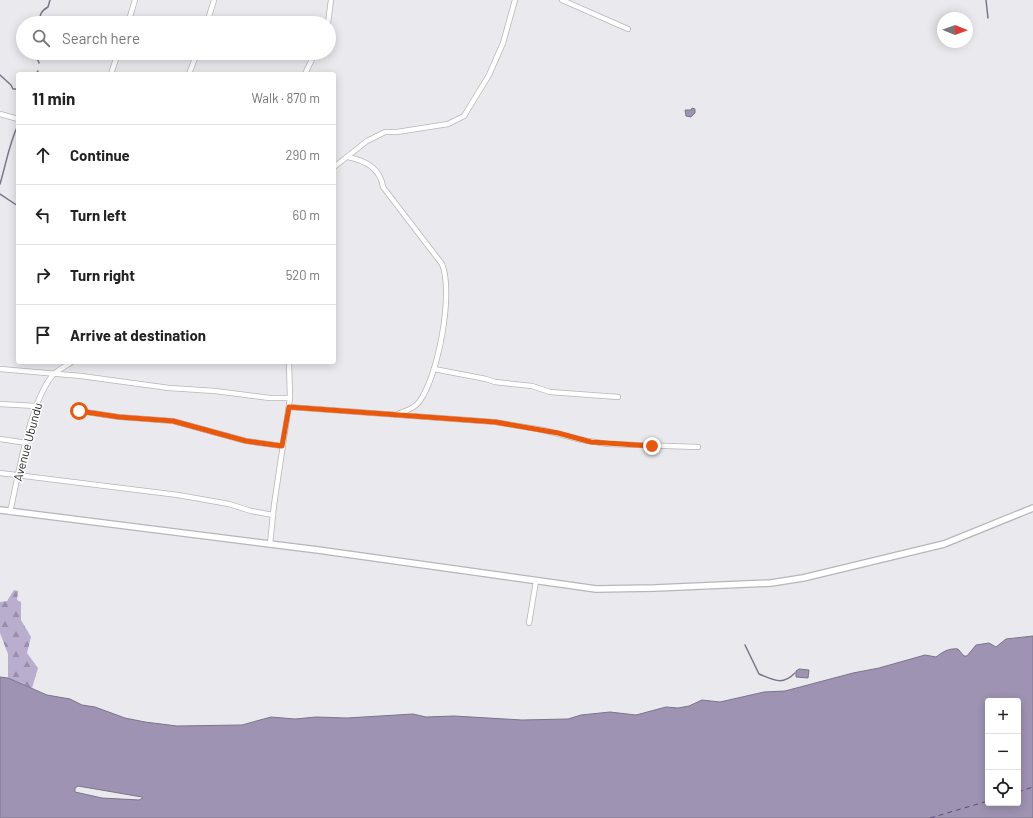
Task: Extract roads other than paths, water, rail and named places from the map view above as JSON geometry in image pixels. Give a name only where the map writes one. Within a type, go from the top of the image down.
[{"type":"street","points":[[130,16],[135,0]]},
{"type":"street","points":[[209,16],[214,0]]},
{"type":"street","points":[[329,16],[331,0]]},
{"type":"street","points":[[336,166],[367,142],[385,132],[397,132],[448,124],[464,116],[489,75],[503,43],[515,0]]},
{"type":"street","points":[[562,0],[628,29]]},
{"type":"street","points":[[112,72],[116,60]]},
{"type":"street","points":[[191,72],[195,60]]},
{"type":"street","points":[[306,72],[312,60]]},
{"type":"street","points":[[0,114],[16,119]]},
{"type":"street","points":[[348,157],[361,160],[374,168],[381,178],[383,187],[442,264],[446,274],[444,326],[430,382],[418,402],[411,408],[396,415]]},
{"type":"street","name":"Avenue Ubundu","points":[[10,512],[36,406],[53,375],[69,364]]},
{"type":"street","points":[[270,544],[282,446],[290,398],[289,364]]},
{"type":"street","points":[[0,369],[53,375],[81,376],[169,388],[215,391],[270,398],[290,398]]},
{"type":"street","points":[[434,369],[486,379],[494,382],[532,386],[550,392],[618,397]]},
{"type":"street","points":[[0,404],[36,406]]},
{"type":"street","points":[[289,407],[495,422],[543,430],[582,440],[608,444],[698,447]]},
{"type":"street","points":[[79,411],[119,417],[173,421],[246,441],[282,446]]},
{"type":"street","points":[[0,439],[26,443]]},
{"type":"street","points":[[0,473],[178,496],[229,504],[251,511],[273,515]]},
{"type":"street","points":[[0,510],[270,544],[536,581],[596,588],[656,588],[771,583],[803,578],[944,544],[1033,508]]},
{"type":"street","points":[[529,623],[536,581]]},
{"type":"waterway","points":[[40,16],[48,7],[50,0]]},
{"type":"waterway","points":[[986,0],[988,18]]},
{"type":"waterway","points":[[0,75],[11,85],[13,89],[16,89]]},
{"type":"waterway","points":[[0,184],[16,130]]},
{"type":"waterway","points":[[0,194],[16,205]]},
{"type":"waterway","points":[[745,645],[759,674],[774,680],[782,681],[795,673]]}]
